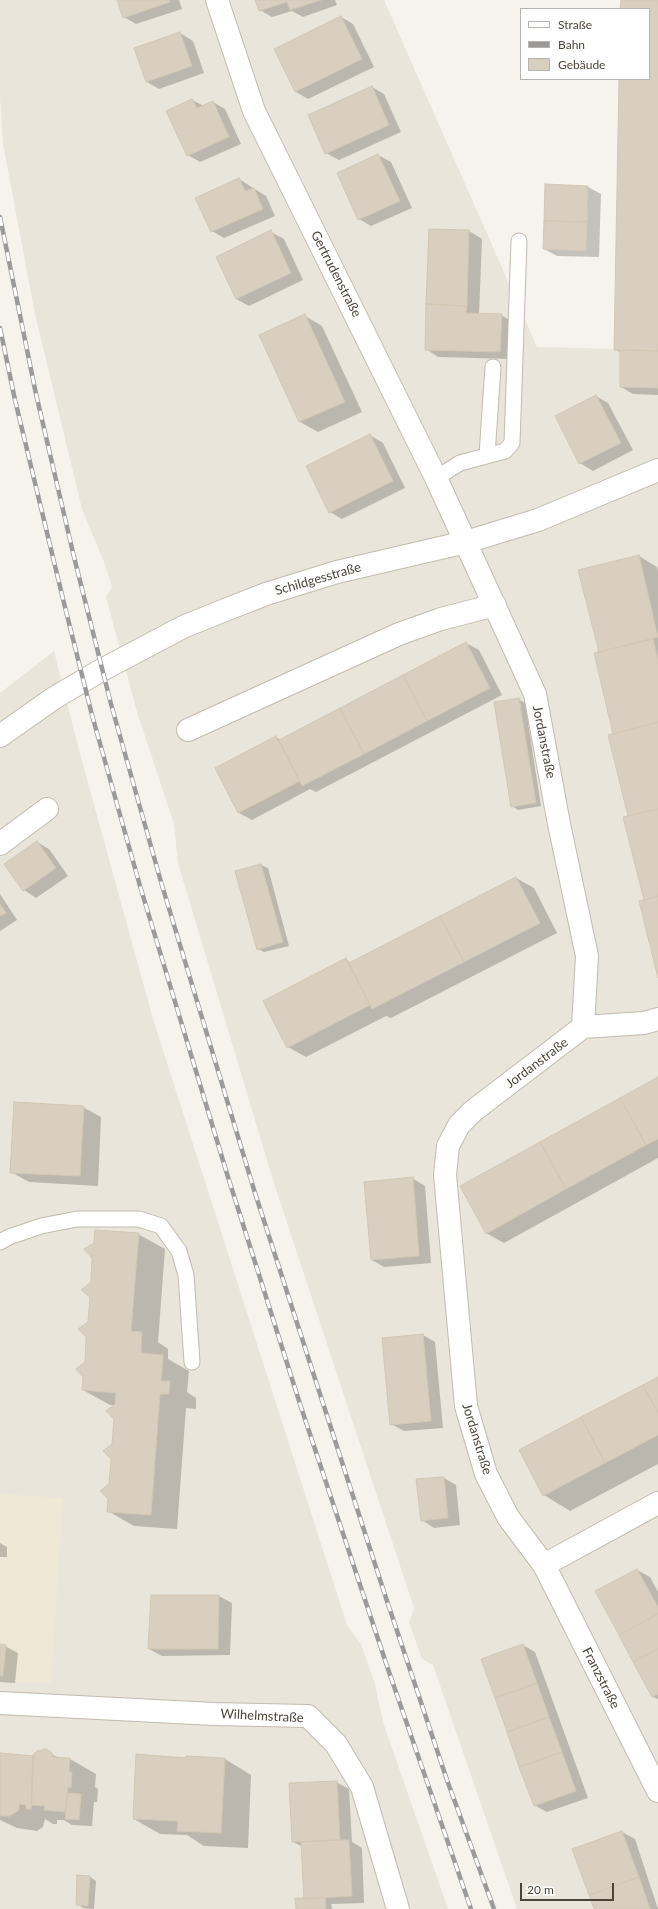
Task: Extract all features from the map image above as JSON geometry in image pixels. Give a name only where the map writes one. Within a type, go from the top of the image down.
[{"type":"street","name":"Gertrudenstraße","points":[[217,0],[254,111],[436,478],[466,542]]},
{"type":"street","name":"Schildgesstraße","points":[[0,736],[54,698],[98,672],[183,627],[218,612],[266,594],[337,572],[466,542],[538,520],[658,470]]},
{"type":"street","name":"Jordanstraße","points":[[466,542],[534,694],[559,824],[587,956],[583,1027],[473,1111],[459,1125],[448,1146],[445,1175],[466,1406],[486,1474],[508,1517],[544,1565]]},
{"type":"street","points":[[188,730],[399,634],[441,619],[495,605]]},
{"type":"street","points":[[0,844],[47,809]]},
{"type":"street","points":[[583,1027],[644,1023],[658,1019]]},
{"type":"street","points":[[544,1565],[658,1503]]},
{"type":"street","name":"Franzstraße","points":[[544,1565],[658,1791]]},
{"type":"street","name":"Wilhelmstraße","points":[[0,1703],[206,1713],[308,1716],[336,1744],[362,1786],[398,1909]]},
{"type":"lane","points":[[436,478],[460,462],[505,451],[512,443],[519,241]]},
{"type":"lane","points":[[487,455],[493,367]]},
{"type":"lane","points":[[0,1242],[9,1237],[40,1226],[78,1219],[139,1219],[161,1226],[179,1251],[186,1276],[192,1362]]},
{"type":"shaded area","points":[[0,0],[384,0],[537,347],[658,350],[658,1909],[517,1909],[433,1665],[422,1659],[409,1622],[414,1608],[272,1177],[178,863],[174,824],[137,712],[106,597],[112,587],[104,562],[82,509],[35,314],[3,144],[0,97]]},
{"type":"shaded area","points":[[54,651],[79,750],[153,1019],[347,1625],[361,1644],[375,1684],[383,1722],[448,1909],[0,1909],[0,693]]},
{"type":"shaded area","points":[[0,1494],[63,1498],[51,1683],[0,1681]]},
{"type":"building","points":[[117,0],[169,0],[170,2],[123,18]]},
{"type":"building","points":[[255,0],[321,0],[290,10],[287,2],[259,11]]},
{"type":"building","points":[[621,0],[658,0],[658,351],[614,350],[619,80],[650,80],[650,8],[620,8]]},
{"type":"building","points":[[341,16],[362,59],[295,92],[274,49]]},
{"type":"building","points":[[180,32],[192,66],[146,82],[134,48]]},
{"type":"building","points":[[372,86],[389,125],[325,154],[308,115]]},
{"type":"building","points":[[192,99],[197,108],[213,101],[229,137],[187,156],[166,111]]},
{"type":"building","points":[[378,154],[400,201],[358,220],[337,173]]},
{"type":"building","points":[[239,178],[245,191],[254,188],[263,209],[211,232],[195,198]]},
{"type":"building","points":[[545,184],[588,186],[587,222],[544,221]]},
{"type":"building","points":[[544,221],[587,222],[586,251],[543,249]]},
{"type":"building","points":[[429,229],[469,230],[467,306],[426,304]]},
{"type":"building","points":[[271,230],[291,273],[236,299],[216,257]]},
{"type":"building","points":[[426,304],[467,306],[466,313],[502,314],[500,352],[425,350]]},
{"type":"building","points":[[305,314],[345,402],[299,422],[259,335]]},
{"type":"building","points":[[620,350],[658,351],[658,388],[620,387]]},
{"type":"building","points":[[596,395],[621,443],[579,464],[555,416]]},
{"type":"building","points":[[370,434],[393,481],[329,513],[306,466]]},
{"type":"building","points":[[639,555],[658,637],[599,652],[578,570]]},
{"type":"building","points":[[653,639],[658,659],[658,722],[613,734],[594,653]]},
{"type":"building","points":[[466,642],[490,688],[427,721],[403,675]]},
{"type":"building","points":[[403,675],[427,721],[364,754],[340,708]]},
{"type":"building","points":[[519,698],[536,803],[511,807],[494,702]]},
{"type":"building","points":[[340,708],[364,754],[302,786],[279,740]]},
{"type":"building","points":[[658,722],[658,809],[628,816],[608,735]]},
{"type":"building","points":[[276,736],[300,781],[238,813],[215,768]]},
{"type":"building","points":[[658,809],[658,896],[644,900],[623,817]]},
{"type":"building","points":[[37,841],[56,868],[23,891],[4,864]]},
{"type":"building","points":[[261,864],[283,942],[257,950],[235,871]]},
{"type":"building","points":[[516,877],[540,923],[464,962],[440,916]]},
{"type":"building","points":[[658,896],[658,978],[639,901]]},
{"type":"building","points":[[0,904],[6,913],[0,916]]},
{"type":"building","points":[[440,916],[464,962],[372,1009],[349,963]]},
{"type":"building","points":[[346,958],[370,1005],[287,1048],[263,1001]]},
{"type":"building","points":[[658,1077],[658,1139],[646,1145],[620,1098]]},
{"type":"building","points":[[620,1098],[646,1145],[566,1189],[540,1142]]},
{"type":"building","points":[[14,1102],[84,1106],[80,1176],[10,1173]]},
{"type":"building","points":[[540,1142],[566,1189],[486,1234],[460,1186]]},
{"type":"building","points":[[413,1177],[419,1256],[371,1260],[364,1182]]},
{"type":"building","points":[[95,1230],[139,1233],[131,1331],[142,1332],[141,1353],[163,1355],[161,1381],[170,1381],[169,1394],[160,1394],[151,1515],[107,1512],[108,1499],[100,1491],[109,1484],[111,1459],[103,1451],[112,1444],[114,1419],[106,1411],[115,1404],[116,1393],[82,1390],[83,1377],[76,1369],[85,1362],[86,1337],[78,1329],[88,1322],[90,1297],[81,1290],[91,1282],[92,1258],[84,1249],[94,1243]]},
{"type":"building","points":[[423,1334],[431,1421],[390,1425],[382,1338]]},
{"type":"building","points":[[658,1377],[658,1413],[643,1385]]},
{"type":"building","points":[[643,1385],[658,1413],[658,1435],[605,1463],[581,1417]]},
{"type":"building","points":[[581,1417],[605,1463],[543,1496],[519,1450]]},
{"type":"building","points":[[444,1477],[448,1518],[421,1521],[416,1479]]},
{"type":"building","points":[[637,1569],[658,1607],[658,1614],[619,1635],[595,1591]]},
{"type":"building","points":[[151,1595],[219,1595],[218,1649],[148,1649]]},
{"type":"building","points":[[658,1614],[658,1649],[633,1662],[619,1635]]},
{"type":"building","points":[[0,1644],[6,1645],[3,1676],[0,1676]]},
{"type":"building","points":[[523,1644],[537,1683],[495,1698],[481,1659]]},
{"type":"building","points":[[658,1649],[658,1694],[652,1697],[633,1662]]},
{"type":"building","points":[[537,1683],[549,1717],[507,1732],[495,1698]]},
{"type":"building","points":[[549,1717],[562,1752],[519,1767],[507,1732]]},
{"type":"building","points":[[46,1749],[52,1753],[53,1757],[70,1758],[69,1772],[72,1772],[71,1788],[68,1787],[66,1812],[44,1810],[45,1806],[31,1805],[33,1755],[37,1751]]},
{"type":"building","points":[[562,1752],[576,1791],[534,1806],[519,1767]]},
{"type":"building","points":[[0,1753],[34,1756],[31,1809],[26,1809],[26,1805],[19,1804],[19,1810],[10,1816],[0,1816]]},
{"type":"building","points":[[136,1754],[186,1758],[186,1756],[225,1758],[221,1833],[177,1831],[178,1821],[133,1819]]},
{"type":"building","points":[[337,1781],[340,1840],[292,1842],[289,1783]]},
{"type":"building","points":[[67,1793],[81,1794],[79,1820],[65,1819]]},
{"type":"building","points":[[622,1831],[639,1877],[589,1895],[572,1849]]},
{"type":"building","points":[[349,1840],[352,1896],[304,1899],[301,1842]]},
{"type":"building","points":[[77,1875],[90,1876],[88,1906],[76,1905]]},
{"type":"building","points":[[639,1877],[650,1909],[594,1909],[589,1895]]},
{"type":"building","points":[[295,1898],[325,1898],[326,1909],[296,1909]]},
{"type":"railway","points":[[0,217],[36,394],[74,557],[111,704],[161,882],[255,1193],[385,1595],[447,1780],[494,1909]]},
{"type":"railway","points":[[0,328],[15,400],[92,715],[140,886],[228,1177],[300,1404],[388,1669],[471,1909]]}]
